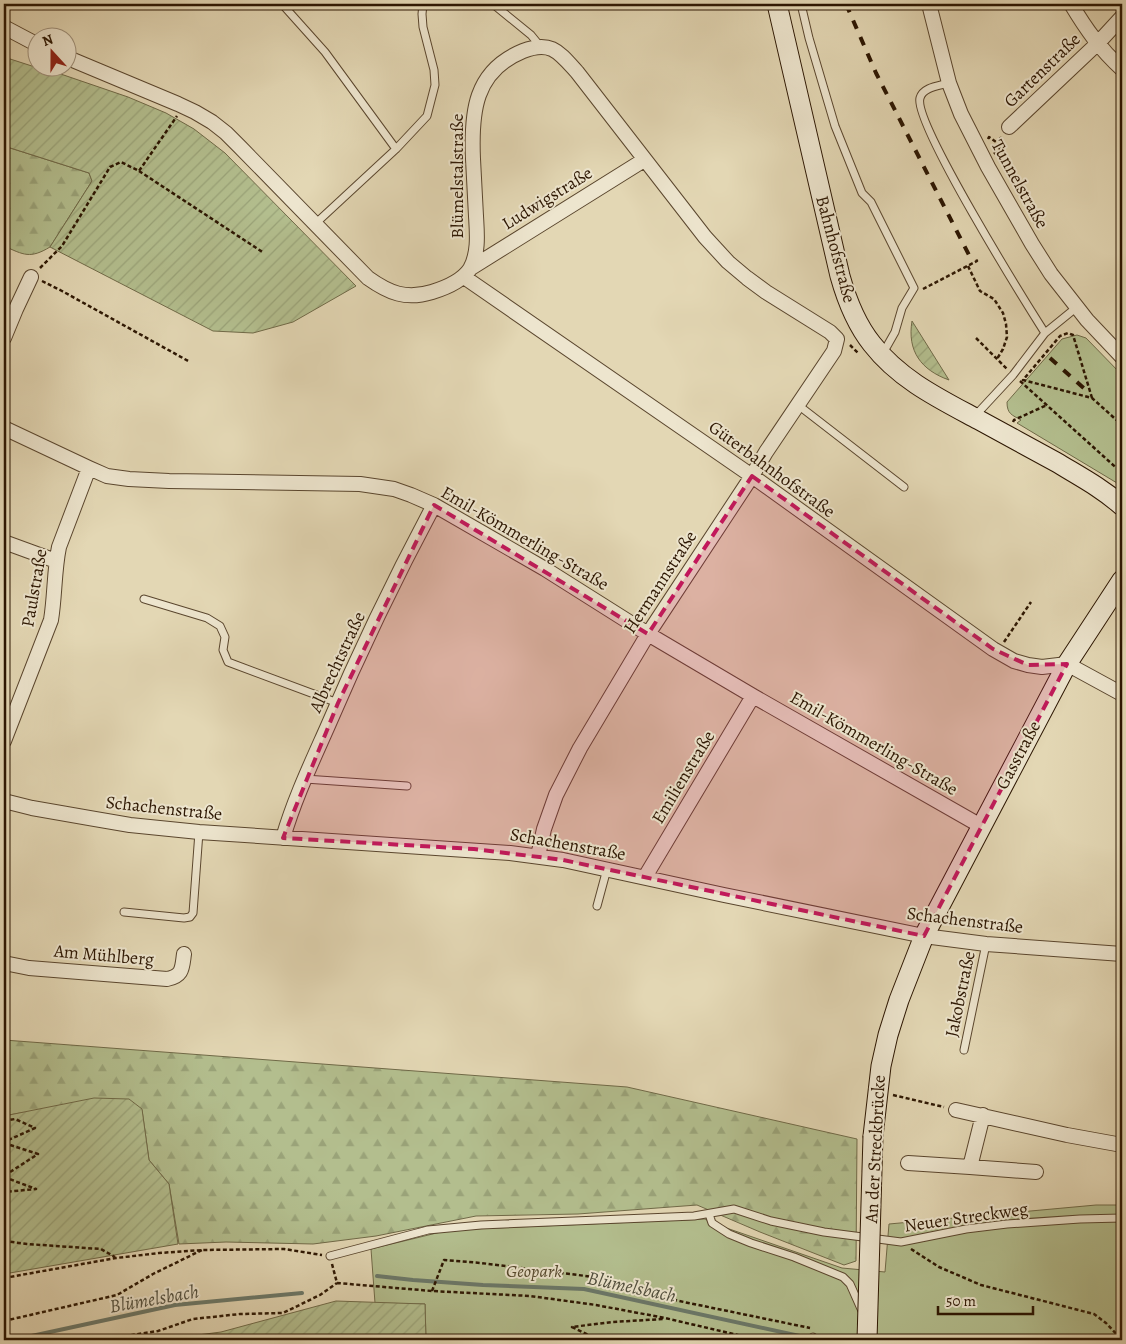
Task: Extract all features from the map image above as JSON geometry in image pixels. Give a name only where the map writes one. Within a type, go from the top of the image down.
[{"type":"street","name":"Bahnhofstraße","points":[[777,4],[840,276],[853,314],[872,344],[894,368],[914,384],[1094,484],[1122,506]]},
{"type":"street","name":"Tunnelstraße","points":[[929,4],[949,84],[961,114],[988,167],[1051,274],[1087,320],[1122,357]]},
{"type":"street","points":[[1071,4],[1085,28],[1122,69]]},
{"type":"street","name":"Gartenstraße","points":[[1002,129],[1098,43],[1122,17]]},
{"type":"street","points":[[4,27],[28,40]]},
{"type":"street","points":[[540,46],[554,50],[563,56],[644,160]]},
{"type":"street","name":"Blümelstalstraße","points":[[467,272],[477,241],[472,142],[476,101],[490,73],[504,61],[520,52],[540,46]]},
{"type":"street","points":[[78,62],[183,106],[212,122],[226,133],[368,278],[381,287],[407,296],[423,295],[439,290],[467,272]]},
{"type":"street","name":"Ludwigstraße","points":[[467,272],[644,160]]},
{"type":"street","name":"Hermannstraße","points":[[538,856],[544,829],[556,795],[580,748],[648,634],[766,452],[834,352],[837,339],[830,332],[766,292],[728,262],[705,237],[644,160]]},
{"type":"street","name":"Güterbahnhofstraße","points":[[467,272],[850,548],[997,651],[1014,661],[1028,665],[1042,667],[1067,664]]},
{"type":"street","points":[[4,338],[31,277]]},
{"type":"street","name":"Emil-Kömmerling-Straße","points":[[4,428],[108,476],[137,480],[360,484],[394,489],[411,495],[434,505],[545,569],[648,634],[753,696],[982,826]]},
{"type":"street","name":"Paulstraße","points":[[4,741],[51,620],[59,547],[89,468]]},
{"type":"street","name":"Albrechtstraße","points":[[283,838],[294,805],[338,703],[412,546],[434,505]]},
{"type":"street","points":[[4,542],[56,561]]},
{"type":"street","name":"Gasstraße","points":[[924,936],[1067,664],[1122,580]]},
{"type":"street","points":[[1067,664],[1122,694]]},
{"type":"street","name":"Emilienstraße","points":[[646,877],[753,696]]},
{"type":"street","name":"Schachenstraße","points":[[4,801],[95,820],[130,825],[199,832],[538,856],[924,936],[986,944],[1122,954]]},
{"type":"street","name":"An der Streckbrücke","points":[[866,1340],[873,1136],[877,1091],[891,1026],[905,982],[924,936]]},
{"type":"street","name":"Am Mühlberg","points":[[4,963],[28,968],[167,979],[173,978],[180,972],[184,954]]},
{"type":"street","points":[[956,1110],[1067,1135],[1122,1145]]},
{"type":"street","points":[[970,1168],[983,1115]]},
{"type":"street","points":[[908,1163],[1036,1172]]},
{"type":"lane","points":[[282,4],[325,52],[396,150]]},
{"type":"lane","points":[[315,224],[396,150],[427,116],[435,85],[434,70],[423,27],[422,14],[424,4]]},
{"type":"lane","points":[[493,4],[531,35],[540,46]]},
{"type":"lane","points":[[801,4],[835,126],[862,192],[871,202],[914,288],[902,308],[895,332],[882,355]]},
{"type":"lane","points":[[949,84],[936,86],[924,92],[920,98],[919,105],[922,116],[945,164],[983,232],[1045,333]]},
{"type":"lane","points":[[973,417],[1013,375],[1045,333],[1077,307]]},
{"type":"lane","points":[[798,405],[904,486]]},
{"type":"lane","points":[[144,599],[207,618],[220,626],[225,637],[223,650],[228,662],[338,703]]},
{"type":"lane","points":[[305,779],[407,786]]},
{"type":"lane","points":[[124,912],[190,917],[193,913],[199,832]]},
{"type":"lane","points":[[597,906],[607,869]]},
{"type":"lane","name":"Jakobstraße","points":[[964,1050],[986,944]]},
{"type":"lane","name":"Neuer Streckweg","points":[[330,1256],[428,1230],[481,1225],[694,1216],[734,1209],[771,1221],[824,1232],[900,1242],[1007,1224],[1122,1218]]},
{"type":"lane","points":[[709,1214],[712,1223],[730,1234],[843,1277],[850,1284],[863,1314],[866,1340]]},
{"type":"path","points":[[139,171],[183,106]]},
{"type":"path","points":[[1002,129],[1004,144],[1002,146],[994,154],[988,138],[1002,146]]},
{"type":"path","points":[[190,362],[62,291],[31,277],[62,246],[110,167],[121,162],[139,171],[264,253]]},
{"type":"path","points":[[924,288],[951,273],[977,262],[976,259]]},
{"type":"path","points":[[968,266],[980,291],[994,299],[1006,324],[1007,337],[1004,349],[997,359]]},
{"type":"path","points":[[1092,398],[1073,335],[1068,333],[1060,336],[1023,380],[1092,398],[1122,425]]},
{"type":"path","points":[[976,338],[1013,375],[1122,473]]},
{"type":"path","points":[[997,651],[1031,602]]},
{"type":"path","points":[[877,1091],[956,1110]]},
{"type":"path","points":[[4,1121],[15,1119],[35,1128],[4,1142]]},
{"type":"path","points":[[4,1142],[38,1154],[4,1177]]},
{"type":"path","points":[[4,1177],[36,1189],[4,1192]]},
{"type":"path","points":[[4,1241],[101,1249],[116,1258]]},
{"type":"path","points":[[900,1242],[938,1267],[981,1285],[1094,1314],[1106,1323],[1122,1340]]},
{"type":"path","points":[[4,1278],[116,1258],[159,1253],[204,1250],[284,1249],[330,1256],[337,1283]]},
{"type":"path","points":[[4,1321],[117,1295],[153,1274],[204,1250]]},
{"type":"path","points":[[432,1290],[444,1260],[481,1263],[594,1277],[679,1301],[814,1329]]},
{"type":"path","points":[[112,1340],[158,1331],[193,1319],[240,1314],[283,1313],[337,1283],[530,1296],[596,1305],[668,1318],[759,1340]]},
{"type":"path","points":[[599,1340],[572,1327],[668,1318]]},
{"type":"highlighted area","points":[[752,476],[993,649],[1028,665],[1067,664],[924,936],[563,860],[474,849],[283,838],[338,703],[434,505],[648,634]]},
{"type":"green space","points":[[4,57],[28,65],[28,78],[72,78],[128,97],[166,113],[194,129],[225,153],[356,286],[293,322],[253,333],[213,331],[50,247],[92,181],[89,173],[4,146]]},
{"type":"green space","points":[[4,146],[89,173],[92,181],[50,247],[43,251],[27,254],[4,246]]},
{"type":"green space","points":[[912,321],[949,380],[931,371],[918,358],[912,341]]},
{"type":"green space","points":[[1077,335],[1086,338],[1122,375],[1122,486],[1017,423],[1021,420],[1011,414],[1008,409],[1007,402],[1062,339]]},
{"type":"green space","points":[[4,1040],[627,1087],[857,1139],[856,1261],[844,1265],[697,1205],[578,1214],[476,1216],[376,1236],[313,1244],[226,1242],[179,1244],[169,1184],[149,1160],[142,1110],[20,1113],[4,1116]]},
{"type":"green space","points":[[94,1098],[129,1099],[142,1109],[149,1160],[169,1184],[178,1244],[4,1274],[4,1116]]},
{"type":"green space","name":"Geopark","points":[[1096,1205],[1122,1205],[1122,1340],[426,1340],[425,1304],[375,1303],[371,1249],[449,1230],[705,1219],[842,1268],[885,1272],[889,1224]]},
{"type":"green space","points":[[336,1301],[425,1304],[426,1340],[159,1340],[221,1332]]},
{"type":"waterway","name":"Blümelsbach","points":[[377,1276],[483,1285],[584,1289],[818,1340]]},
{"type":"waterway","name":"Blümelsbach","points":[[13,1340],[175,1305],[302,1293]]},
{"type":"railway","points":[[846,4],[876,73],[971,259]]},
{"type":"railway","points":[[1050,358],[1086,390]]}]
